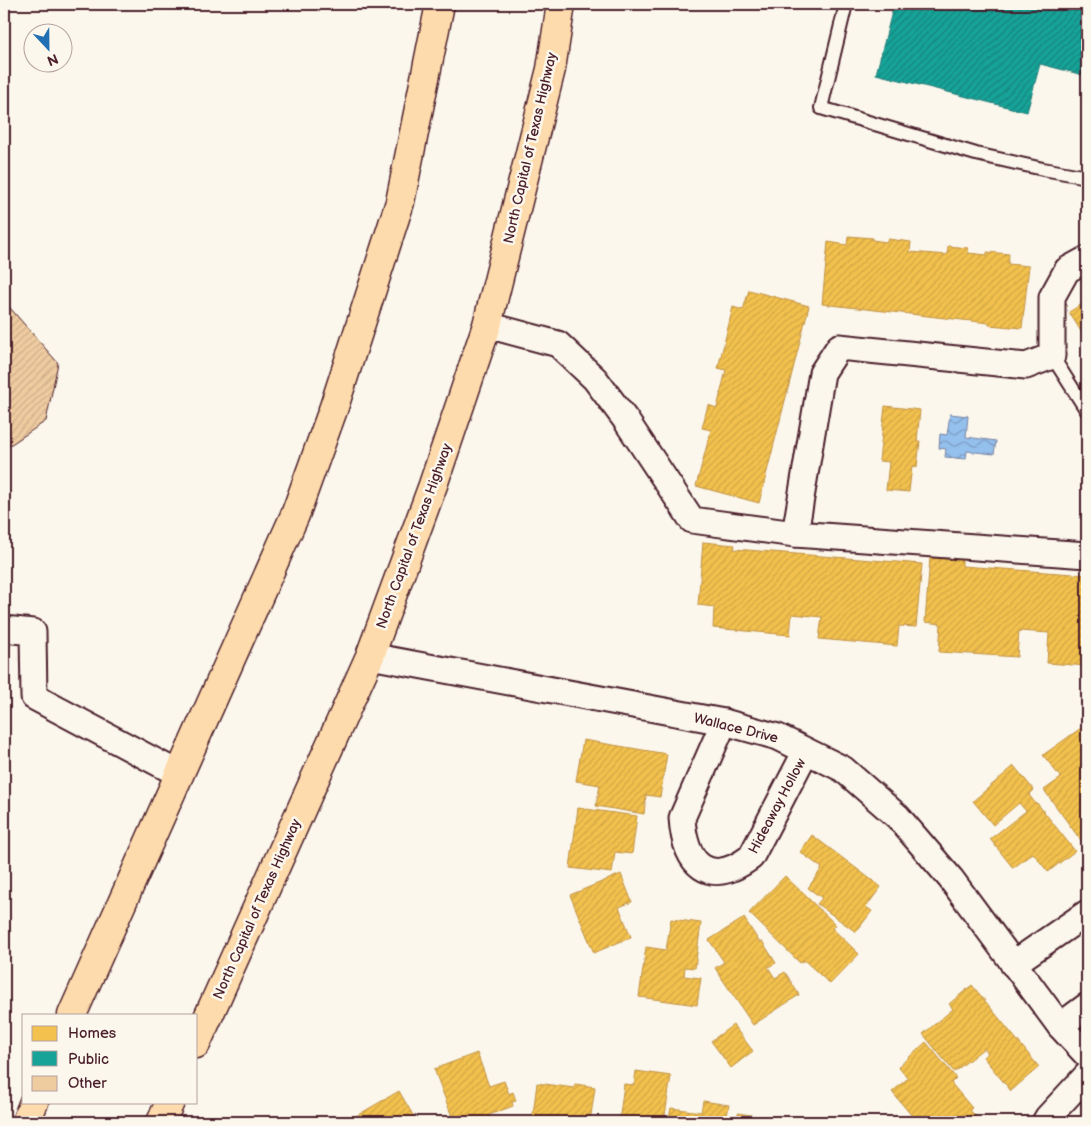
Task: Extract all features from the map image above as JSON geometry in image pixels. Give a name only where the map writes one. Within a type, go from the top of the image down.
[{"type":"highway","points":[[72,1014],[296,515],[334,407],[400,202],[440,4]]},
{"type":"highway","name":"North Capital of Texas Highway","points":[[198,1040],[370,656],[433,485],[487,326],[551,69],[561,4]]},
{"type":"highway","points":[[26,1122],[33,1104]]},
{"type":"highway","points":[[161,1122],[169,1104]]},
{"type":"street","points":[[795,534],[822,374],[839,347],[1026,366],[1052,356],[1052,297],[1067,270],[1087,259]]},
{"type":"street","points":[[487,326],[558,344],[595,379],[625,419],[692,520],[795,534],[1087,555]]},
{"type":"street","points":[[4,629],[33,632],[34,697],[179,774]]},
{"type":"street","name":"Wallace Drive","points":[[370,656],[724,722],[778,737],[843,769],[898,817],[951,879],[1060,1026],[1087,1055]]},
{"type":"street","name":"Hideaway Hollow","points":[[724,722],[682,818],[683,835],[689,852],[700,867],[715,873],[736,868],[751,858],[806,751]]},
{"type":"street","points":[[1013,964],[1087,913]]},
{"type":"street","points":[[1060,1026],[1087,1006]]},
{"type":"street","points":[[1046,1122],[1048,1117],[1087,1075]]},
{"type":"lane","points":[[846,4],[820,108],[976,154],[1087,177]]},
{"type":"lane","points":[[1052,356],[1087,411]]},
{"type":"water","points":[[950,414],[968,416],[966,437],[996,441],[994,454],[967,451],[966,459],[945,457],[946,449],[939,448],[940,434],[947,435]]},
{"type":"building: Homes","points":[[848,236],[873,238],[872,240],[887,242],[888,239],[911,242],[910,252],[947,255],[948,246],[968,248],[968,253],[987,255],[987,252],[1009,254],[1008,264],[1029,266],[1022,328],[822,304],[828,242],[847,245]]},
{"type":"building: Homes","points":[[749,290],[809,306],[759,503],[696,486],[711,430],[702,428],[708,405],[717,408],[726,370],[718,368],[733,307],[743,310]]},
{"type":"building: Homes","points":[[1087,301],[1087,341],[1069,312]]},
{"type":"building: Homes","points":[[885,406],[920,410],[917,441],[920,441],[917,467],[912,466],[909,492],[886,490],[889,462],[879,461]]},
{"type":"building: Homes","points":[[703,542],[735,545],[734,549],[922,564],[916,627],[899,626],[897,646],[819,639],[822,617],[792,614],[790,635],[713,628],[714,607],[698,605]]},
{"type":"building: Homes","points":[[930,558],[962,560],[962,566],[1087,575],[1087,666],[1047,663],[1049,633],[1019,631],[1017,657],[939,652],[941,624],[925,622]]},
{"type":"building: Homes","points":[[1081,728],[1087,737],[1087,849],[1044,790],[1061,778],[1043,755]]},
{"type":"building: Homes","points":[[583,740],[667,754],[660,797],[646,795],[644,814],[596,806],[600,785],[576,781]]},
{"type":"building: Homes","points":[[1014,766],[1034,790],[1029,795],[1075,851],[1048,872],[1033,853],[1013,868],[990,839],[1026,811],[1019,803],[993,825],[973,801]]},
{"type":"building: Homes","points":[[578,808],[637,816],[632,854],[615,852],[612,873],[570,868]]},
{"type":"building: Homes","points":[[812,835],[881,887],[866,907],[872,911],[856,932],[817,904],[822,898],[808,888],[822,868],[800,852]]},
{"type":"building: Homes","points":[[621,874],[632,902],[619,907],[631,937],[594,953],[570,895]]},
{"type":"building: Homes","points":[[785,876],[836,925],[832,928],[859,954],[830,984],[804,960],[800,963],[749,913]]},
{"type":"building: Homes","points":[[744,918],[776,963],[768,967],[775,978],[785,972],[799,995],[753,1025],[715,968],[724,962],[709,940]]},
{"type":"building: Homes","points":[[671,919],[701,923],[695,968],[685,967],[684,976],[701,978],[697,1005],[639,997],[646,947],[666,950]]},
{"type":"building: Homes","points":[[972,985],[1039,1067],[1011,1091],[983,1057],[988,1053],[984,1048],[954,1072],[923,1034],[953,1009],[949,1004]]},
{"type":"building: Homes","points":[[733,1025],[753,1051],[731,1068],[711,1041]]},
{"type":"building: Homes","points":[[926,1042],[956,1078],[951,1083],[972,1108],[970,1110],[980,1122],[917,1122],[892,1092],[908,1078],[898,1067]]},
{"type":"building: Homes","points":[[477,1053],[489,1086],[504,1081],[509,1094],[513,1092],[516,1101],[512,1102],[513,1106],[489,1115],[492,1122],[454,1122],[434,1069]]},
{"type":"building: Homes","points":[[636,1071],[671,1076],[664,1122],[619,1122],[624,1084],[634,1085]]},
{"type":"building: Homes","points":[[537,1083],[574,1088],[575,1084],[595,1087],[590,1122],[532,1122]]},
{"type":"building: Homes","points":[[399,1091],[417,1122],[352,1122],[351,1119]]},
{"type":"building: Homes","points":[[703,1101],[729,1105],[726,1122],[668,1122],[671,1108],[701,1112]]},
{"type":"building: Homes","points":[[738,1113],[763,1117],[762,1122],[737,1122]]},
{"type":"building: Public","points":[[894,4],[1087,4],[1087,76],[1040,64],[1027,112],[876,74]]},
{"type":"building: Other","points":[[4,301],[58,363],[46,421],[4,449]]}]
